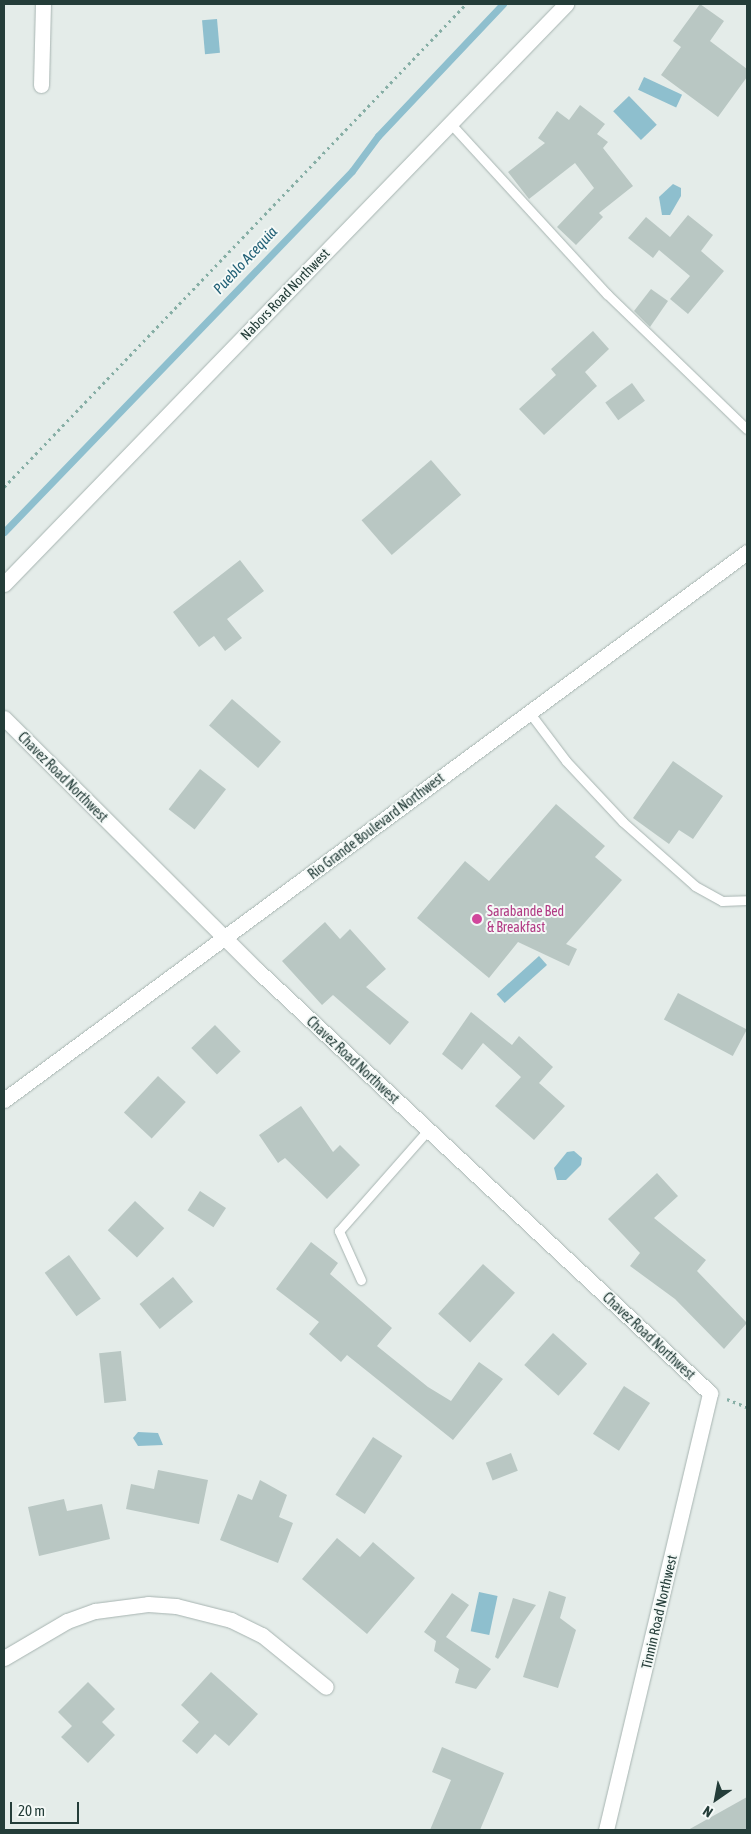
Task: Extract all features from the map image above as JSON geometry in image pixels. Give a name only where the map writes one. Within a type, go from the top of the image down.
[{"type":"street","points":[[41,85],[43,4]]},
{"type":"street","name":"Nabors Road Northwest","points":[[4,584],[566,4]]},
{"type":"street","name":"Rio Grande Boulevard Northwest","points":[[4,1100],[747,552]]},
{"type":"street","name":"Chavez Road Northwest","points":[[4,718],[225,938],[710,1393]]},
{"type":"street","name":"Tinnin Road Northwest","points":[[606,1830],[710,1393]]},
{"type":"street","points":[[4,1658],[67,1621],[95,1611],[167,1606],[204,1612],[262,1634],[326,1687]]},
{"type":"lane","points":[[451,124],[607,294],[747,429]]},
{"type":"lane","points":[[529,712],[566,761],[623,822],[695,886],[722,901],[747,900]]},
{"type":"lane","points":[[361,1280],[339,1231],[428,1130]]},
{"type":"path","points":[[4,487],[466,4]]},
{"type":"water","points":[[217,19],[220,53],[205,54],[202,20]]},
{"type":"water","points":[[644,77],[682,95],[676,107],[638,90]]},
{"type":"water","points":[[629,96],[657,125],[641,140],[613,111]]},
{"type":"water","points":[[673,184],[681,188],[681,196],[670,215],[662,215],[659,197]]},
{"type":"water","points":[[539,956],[547,965],[505,1003],[497,994]]},
{"type":"water","points":[[574,1151],[582,1158],[581,1165],[566,1180],[557,1180],[554,1168],[567,1152]]},
{"type":"water","points":[[138,1432],[158,1433],[163,1445],[138,1446],[133,1438]]},
{"type":"water","points":[[479,1592],[498,1596],[489,1635],[471,1631]]},
{"type":"building","points":[[700,4],[724,21],[710,41],[747,69],[747,77],[718,117],[661,75],[681,47],[673,41]]},
{"type":"building","points":[[580,105],[605,124],[597,134],[608,142],[603,148],[633,186],[599,213],[603,217],[576,245],[557,227],[594,188],[575,163],[529,199],[508,172],[545,143],[538,138],[557,111],[569,120]]},
{"type":"building","points":[[688,215],[713,235],[701,251],[724,271],[688,314],[670,299],[690,276],[659,250],[653,258],[628,238],[646,217],[670,237]]},
{"type":"building","points":[[651,289],[668,301],[650,327],[634,311]]},
{"type":"building","points":[[593,331],[609,349],[585,372],[597,386],[544,435],[519,409],[556,375],[551,369]]},
{"type":"building","points":[[632,383],[645,401],[618,420],[605,402]]},
{"type":"building","points":[[431,460],[461,495],[392,555],[362,520]]},
{"type":"building","points":[[240,560],[264,591],[227,619],[242,638],[225,651],[214,636],[199,647],[173,612]]},
{"type":"building","points":[[232,699],[281,742],[258,768],[209,725]]},
{"type":"building","points":[[673,761],[723,796],[693,839],[679,830],[669,844],[633,818]]},
{"type":"building","points":[[200,769],[226,789],[195,830],[169,809]]},
{"type":"building","points":[[556,804],[605,846],[595,857],[622,880],[566,944],[577,949],[569,966],[518,942],[489,978],[417,918],[465,861],[489,881]]},
{"type":"building","points":[[325,922],[340,939],[350,929],[386,969],[366,987],[409,1022],[390,1045],[333,995],[322,1005],[282,961]]},
{"type":"building","points":[[678,993],[747,1030],[733,1056],[664,1019]]},
{"type":"building","points":[[471,1012],[512,1045],[519,1036],[553,1067],[539,1083],[565,1106],[534,1140],[495,1106],[521,1077],[483,1043],[462,1070],[442,1054]]},
{"type":"building","points":[[215,1025],[241,1052],[217,1075],[191,1048]]},
{"type":"building","points":[[158,1076],[186,1102],[152,1138],[124,1113]]},
{"type":"building","points":[[301,1106],[333,1152],[340,1145],[360,1165],[327,1199],[285,1158],[278,1163],[259,1135]]},
{"type":"building","points":[[657,1173],[678,1196],[654,1218],[706,1260],[697,1271],[747,1323],[724,1349],[675,1299],[630,1266],[640,1253],[608,1219]]},
{"type":"building","points":[[200,1191],[226,1208],[213,1227],[187,1210]]},
{"type":"building","points":[[135,1201],[164,1228],[137,1258],[108,1230]]},
{"type":"building","points":[[311,1242],[338,1263],[330,1274],[392,1328],[377,1346],[428,1387],[451,1401],[479,1362],[503,1379],[453,1440],[347,1355],[341,1362],[309,1334],[319,1322],[276,1289]]},
{"type":"building","points":[[69,1255],[101,1299],[76,1316],[45,1273]]},
{"type":"building","points":[[483,1264],[515,1293],[470,1343],[438,1314]]},
{"type":"building","points":[[173,1277],[193,1302],[160,1329],[140,1304]]},
{"type":"building","points":[[553,1333],[587,1364],[558,1396],[524,1365]]},
{"type":"building","points":[[121,1351],[126,1401],[104,1403],[99,1353]]},
{"type":"building","points":[[624,1386],[650,1403],[619,1451],[593,1434]]},
{"type":"building","points":[[373,1437],[402,1456],[365,1514],[335,1495]]},
{"type":"building","points":[[511,1453],[518,1471],[493,1480],[486,1463]]},
{"type":"building","points":[[158,1470],[208,1480],[199,1524],[126,1509],[131,1484],[154,1489]]},
{"type":"building","points":[[260,1480],[287,1495],[279,1517],[293,1523],[278,1563],[220,1540],[238,1494],[252,1500]]},
{"type":"building","points":[[64,1499],[67,1511],[102,1504],[110,1539],[39,1556],[28,1507]]},
{"type":"building","points":[[337,1538],[360,1557],[373,1542],[415,1578],[367,1634],[302,1579]]},
{"type":"building","points":[[549,1591],[566,1597],[560,1618],[576,1630],[558,1688],[523,1677]]},
{"type":"building","points":[[452,1593],[469,1605],[446,1637],[491,1669],[476,1689],[455,1683],[459,1669],[434,1651],[436,1641],[424,1632]]},
{"type":"building","points":[[513,1598],[536,1605],[498,1659],[495,1657]]},
{"type":"building","points":[[211,1672],[258,1714],[229,1746],[215,1734],[197,1754],[182,1741],[199,1722],[181,1705]]},
{"type":"building","points":[[88,1682],[115,1709],[102,1722],[115,1735],[88,1763],[61,1737],[72,1726],[58,1712]]},
{"type":"building","points":[[442,1747],[504,1773],[480,1830],[430,1830],[451,1780],[432,1772]]},
{"type":"building","points":[[747,1797],[747,1830],[688,1830]]},
{"type":"waterway","name":"Pueblo Acequia","points":[[4,532],[352,171],[378,136],[503,4]]},
{"type":"place","name":"Sarabande Bed & Breakfast","points":[[477,919]]}]
